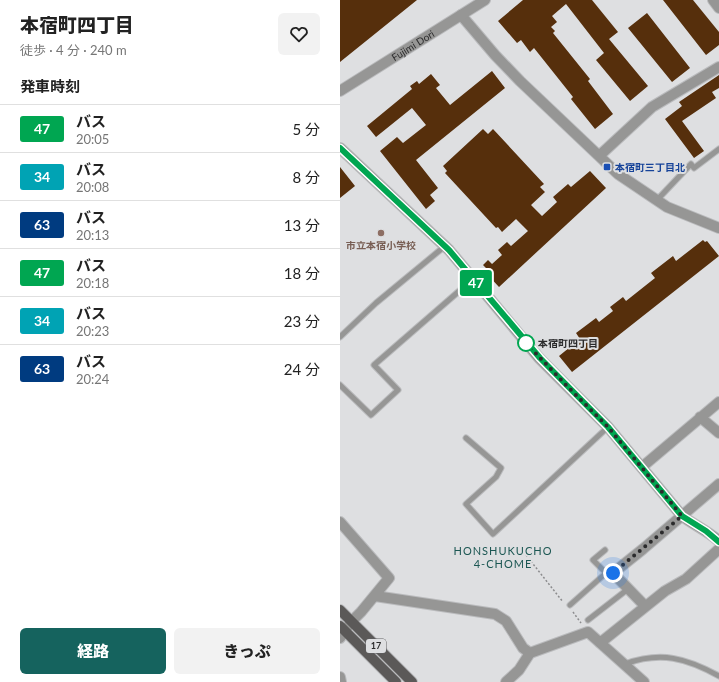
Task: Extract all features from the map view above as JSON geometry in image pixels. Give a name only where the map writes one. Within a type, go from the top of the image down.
[{"type":"main road","name":"17","points":[[340,610],[412,682]]},
{"type":"main road","name":"17","points":[[342,632],[396,682]]},
{"type":"street","name":"Fujimi Dori","points":[[340,91],[485,0]]},
{"type":"street","points":[[713,0],[719,8]]},
{"type":"street","points":[[461,15],[495,55],[520,81],[618,174],[668,207],[719,228]]},
{"type":"street","points":[[599,156],[652,107],[719,67]]},
{"type":"street","points":[[340,148],[444,246],[540,358],[608,427],[682,516],[706,531],[719,542],[686,579],[665,591],[600,643]]},
{"type":"street","points":[[642,467],[719,402]]},
{"type":"street","points":[[700,417],[719,433]]},
{"type":"street","points":[[645,606],[609,573],[682,516],[719,484]]},
{"type":"street","points":[[340,522],[390,578],[342,632]]},
{"type":"street","points":[[375,596],[495,614],[506,621],[523,648],[530,653]]},
{"type":"street","points":[[506,682],[519,670],[530,653],[588,632],[644,682]]},
{"type":"street","points":[[340,677],[341,682]]},
{"type":"lane","points":[[657,200],[691,164],[694,168],[719,149]]},
{"type":"lane","points":[[340,337],[376,303],[444,246]]},
{"type":"lane","points":[[340,385],[371,415],[398,390],[374,365],[473,279]]},
{"type":"lane","points":[[466,438],[501,468],[496,477],[466,504],[493,534],[608,427]]},
{"type":"lane","points":[[569,607],[609,573],[593,560],[605,550]]},
{"type":"lane","points":[[588,620],[628,589]]},
{"type":"lane","points":[[624,664],[641,658],[668,657],[699,665],[719,676]]},
{"type":"path","points":[[526,555],[588,632]]},
{"type":"building","points":[[340,0],[417,0],[340,62]]},
{"type":"building","points":[[523,0],[592,0],[618,32],[609,39],[648,86],[630,101],[596,60],[604,53],[566,4],[552,16],[557,22],[551,27],[555,31],[553,33],[590,79],[588,81],[613,114],[595,129],[571,99],[573,97],[534,48],[530,52],[521,40],[517,43],[498,21]]},
{"type":"building","points":[[663,0],[693,0],[719,32],[719,45],[706,55]]},
{"type":"building","points":[[647,13],[690,68],[672,82],[628,28]]},
{"type":"building","points":[[492,71],[505,88],[416,160],[438,188],[430,195],[435,201],[426,209],[380,151],[397,137],[403,143],[426,125],[412,108],[376,137],[367,126],[412,89],[410,86],[417,81],[419,84],[431,74],[440,85],[436,88],[450,105]]},
{"type":"building","points":[[719,75],[719,88],[712,92],[716,98],[682,121],[704,151],[694,158],[665,119],[682,106],[679,102]]},
{"type":"building","points":[[483,129],[488,134],[493,129],[544,184],[540,187],[545,192],[531,205],[542,216],[557,202],[553,197],[568,184],[571,187],[590,171],[606,188],[499,287],[486,273],[488,270],[483,265],[488,260],[492,264],[502,255],[498,250],[507,242],[511,246],[528,231],[516,219],[502,232],[498,227],[496,228],[445,173],[447,171],[443,166]]},
{"type":"building","points":[[340,167],[355,186],[340,198]]},
{"type":"building","points":[[703,240],[705,242],[707,241],[719,256],[572,372],[559,356],[580,339],[576,333],[596,318],[599,322],[613,311],[610,307],[623,297],[626,301],[655,278],[651,273],[673,256],[676,261]]},
{"type":"bus line","name":"47","points":[[340,148],[449,250],[540,358],[608,427],[682,516],[706,531],[719,542]]},
{"type":"place","name":"本宿町三丁目北","points":[[607,167]]},
{"type":"place","name":"市立本宿小学校","points":[[381,233]]},
{"type":"place","name":"本宿町四丁目","points":[[526,343]]},
{"type":"district","name":"HONSHUKUCHO 4-CHOME","points":[[503,557]]},
{"type":"route","points":[[526,343],[608,427],[682,516],[613,573]]}]
